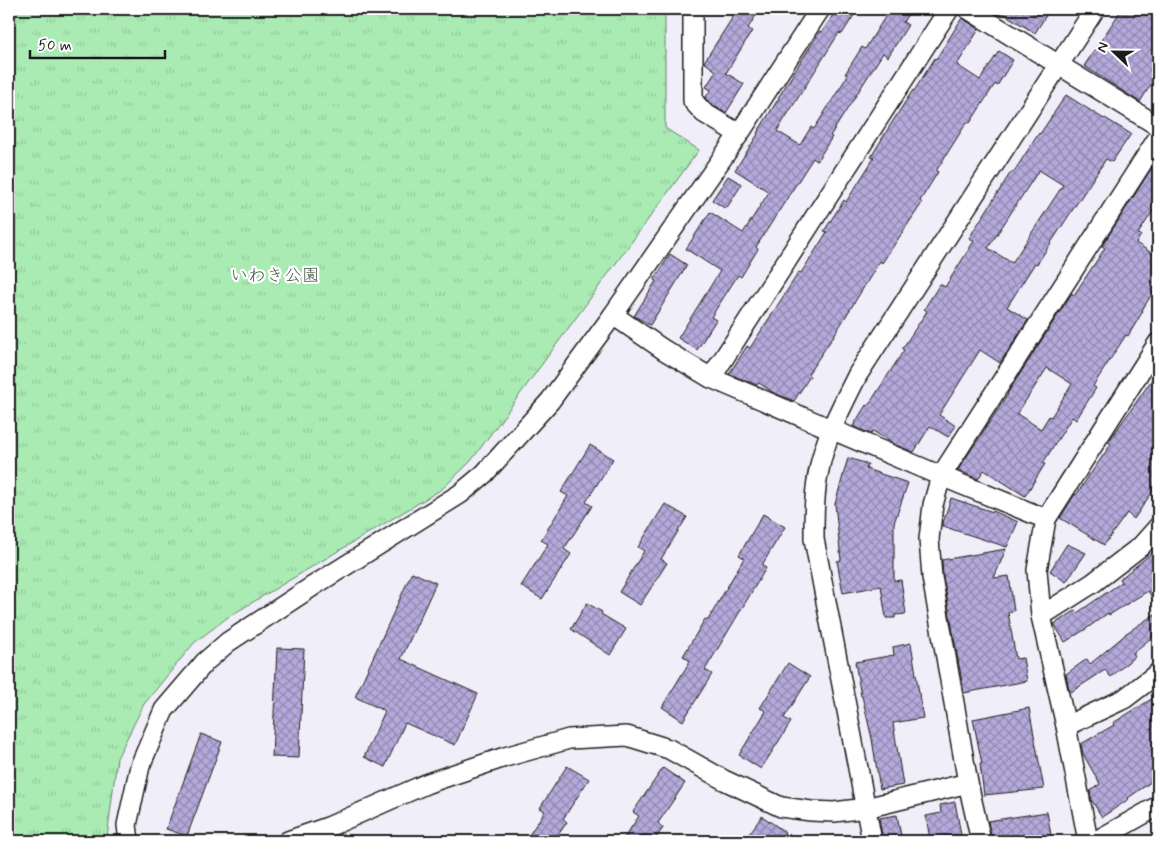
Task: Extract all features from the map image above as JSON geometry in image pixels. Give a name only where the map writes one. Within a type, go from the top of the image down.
[{"type":"street","points":[[693,9],[693,101],[704,113],[739,134]]},
{"type":"street","points":[[129,841],[127,825],[140,766],[164,710],[205,662],[228,642],[460,494],[484,474],[550,402],[613,315],[739,134],[820,9]]},
{"type":"street","points":[[711,378],[949,9]]},
{"type":"street","points":[[968,9],[1158,126]]},
{"type":"street","points":[[872,841],[814,539],[814,505],[819,469],[831,430],[858,374],[1095,9]]},
{"type":"street","points":[[981,841],[968,782],[932,577],[930,539],[933,505],[941,476],[1158,138]]},
{"type":"street","points":[[613,315],[664,350],[711,378],[1046,519]]},
{"type":"street","points":[[1088,841],[1066,726],[1041,616],[1037,570],[1046,519],[1158,343]]},
{"type":"street","points":[[1041,616],[1093,583],[1141,546],[1158,527]]},
{"type":"street","points":[[1066,726],[1124,699],[1158,673]]},
{"type":"street","points":[[288,841],[328,827],[428,784],[505,757],[569,739],[628,736],[668,748],[724,780],[781,807],[810,811],[834,812],[866,808],[968,782]]},
{"type":"street","points":[[1096,841],[1158,806]]},
{"type":"green space","name":"いわき公園","points":[[9,9],[665,9],[665,128],[699,150],[471,461],[442,489],[228,617],[194,643],[144,704],[117,758],[107,841],[9,841]]},
{"type":"building","points":[[738,9],[760,9],[748,28],[752,31],[726,73],[744,84],[726,113],[705,98],[711,90],[706,87],[716,71],[704,62]]},
{"type":"building","points":[[837,9],[858,9],[842,34],[839,33],[777,131],[800,145],[811,127],[814,129],[848,75],[845,74],[862,47],[865,49],[890,9],[911,9],[903,22],[908,25],[888,57],[883,53],[830,136],[832,137],[817,161],[813,158],[756,247],[758,249],[741,277],[738,275],[711,317],[716,320],[697,350],[678,338],[720,271],[686,249],[710,212],[743,233],[769,192],[735,170],[820,31],[822,32]]},
{"type":"building","points":[[996,9],[1050,9],[1035,33]]},
{"type":"building","points":[[1122,9],[1142,9],[1158,19],[1158,73],[1140,102],[1084,66]]},
{"type":"building","points":[[962,18],[979,29],[957,65],[980,80],[999,51],[1013,60],[970,123],[967,122],[936,171],[938,172],[920,201],[922,203],[882,263],[880,261],[808,374],[810,376],[794,401],[772,392],[759,383],[757,385],[729,374],[747,346],[750,348],[799,272],[801,273],[827,232],[824,231],[844,200],[846,202],[874,158],[871,157],[891,124]]},
{"type":"building","points":[[1066,95],[1131,134],[1112,162],[1106,159],[1007,307],[1028,320],[1000,363],[980,350],[939,415],[956,426],[948,437],[930,426],[914,452],[893,444],[873,431],[871,434],[853,426],[904,350],[902,349],[927,311],[924,309],[940,284],[945,287],[974,241],[969,238],[1011,172],[1013,173]],"holes":[[[1039,170],[1063,185],[1012,263],[988,248]]]},
{"type":"building","points":[[1158,158],[1158,203],[1138,234],[1141,235],[1136,243],[1158,257],[1158,284],[1128,336],[1126,335],[1093,386],[1096,388],[1076,420],[1072,417],[1025,496],[984,470],[978,479],[958,470],[1072,293],[1074,295],[1105,248],[1102,246]],"holes":[[[1047,368],[1072,384],[1041,429],[1017,414]]]},
{"type":"building","points":[[728,176],[742,184],[726,209],[712,200]]},
{"type":"building","points":[[670,254],[687,265],[650,325],[634,316]]},
{"type":"building","points":[[1158,371],[1158,483],[1134,519],[1127,513],[1104,545],[1060,518],[1111,444],[1108,442]]},
{"type":"building","points":[[590,445],[613,459],[586,502],[592,506],[564,549],[571,554],[542,599],[521,586],[548,544],[541,540],[568,496],[561,492]]},
{"type":"building","points":[[848,458],[868,464],[866,469],[908,483],[894,523],[894,581],[901,580],[906,614],[895,615],[895,618],[886,618],[881,586],[843,593],[837,561],[841,560],[835,504]]},
{"type":"building","points":[[951,498],[993,511],[1018,522],[1007,547],[942,526]]},
{"type":"building","points":[[665,504],[687,517],[661,559],[667,563],[640,605],[619,592],[644,551],[638,547]]},
{"type":"building","points":[[763,514],[785,527],[762,565],[766,568],[705,670],[712,674],[683,721],[662,707],[690,661],[683,656],[705,619],[708,620],[744,558],[739,555]]},
{"type":"building","points":[[1067,544],[1086,553],[1066,582],[1050,571]]},
{"type":"building","points":[[1158,548],[1158,607],[1148,591],[1109,615],[1108,613],[1065,642],[1054,624],[1075,611],[1077,613],[1122,582],[1120,579]]},
{"type":"building","points":[[1006,549],[994,578],[1009,576],[1014,611],[1008,612],[1016,659],[1023,658],[1027,681],[964,693],[943,576],[942,560]]},
{"type":"building","points":[[412,572],[436,583],[401,659],[478,694],[455,745],[405,723],[385,767],[364,757],[385,711],[355,697]]},
{"type":"building","points":[[587,603],[626,629],[610,655],[571,629]]},
{"type":"building","points":[[1158,612],[1158,632],[1133,653],[1135,656],[1111,677],[1105,670],[1071,692],[1066,674],[1087,659],[1090,664],[1125,634]]},
{"type":"building","points":[[911,643],[923,718],[893,723],[903,785],[880,789],[872,739],[855,662],[894,655],[893,647]]},
{"type":"building","points":[[277,648],[304,649],[299,758],[272,757]]},
{"type":"building","points":[[788,663],[810,677],[784,718],[791,722],[761,769],[739,755],[766,711],[760,708]]},
{"type":"building","points":[[1158,695],[1158,777],[1102,817],[1092,801],[1090,791],[1100,784],[1083,754],[1081,744],[1114,725],[1113,723]]},
{"type":"building","points":[[1029,708],[1044,789],[984,795],[980,764],[982,764],[973,719]]},
{"type":"building","points":[[201,734],[222,742],[187,836],[166,829]]},
{"type":"building","points":[[567,766],[589,779],[563,819],[567,822],[554,841],[525,841],[545,811],[540,808]]},
{"type":"building","points":[[663,768],[685,783],[658,823],[663,828],[654,841],[622,841],[639,816],[633,812]]},
{"type":"building","points":[[955,802],[961,835],[930,840],[926,816],[941,813],[940,805]]},
{"type":"building","points":[[1047,812],[1052,841],[992,841],[988,821]]},
{"type":"building","points":[[897,815],[902,841],[883,841],[879,818]]},
{"type":"building","points":[[762,816],[785,832],[778,841],[744,841]]}]
